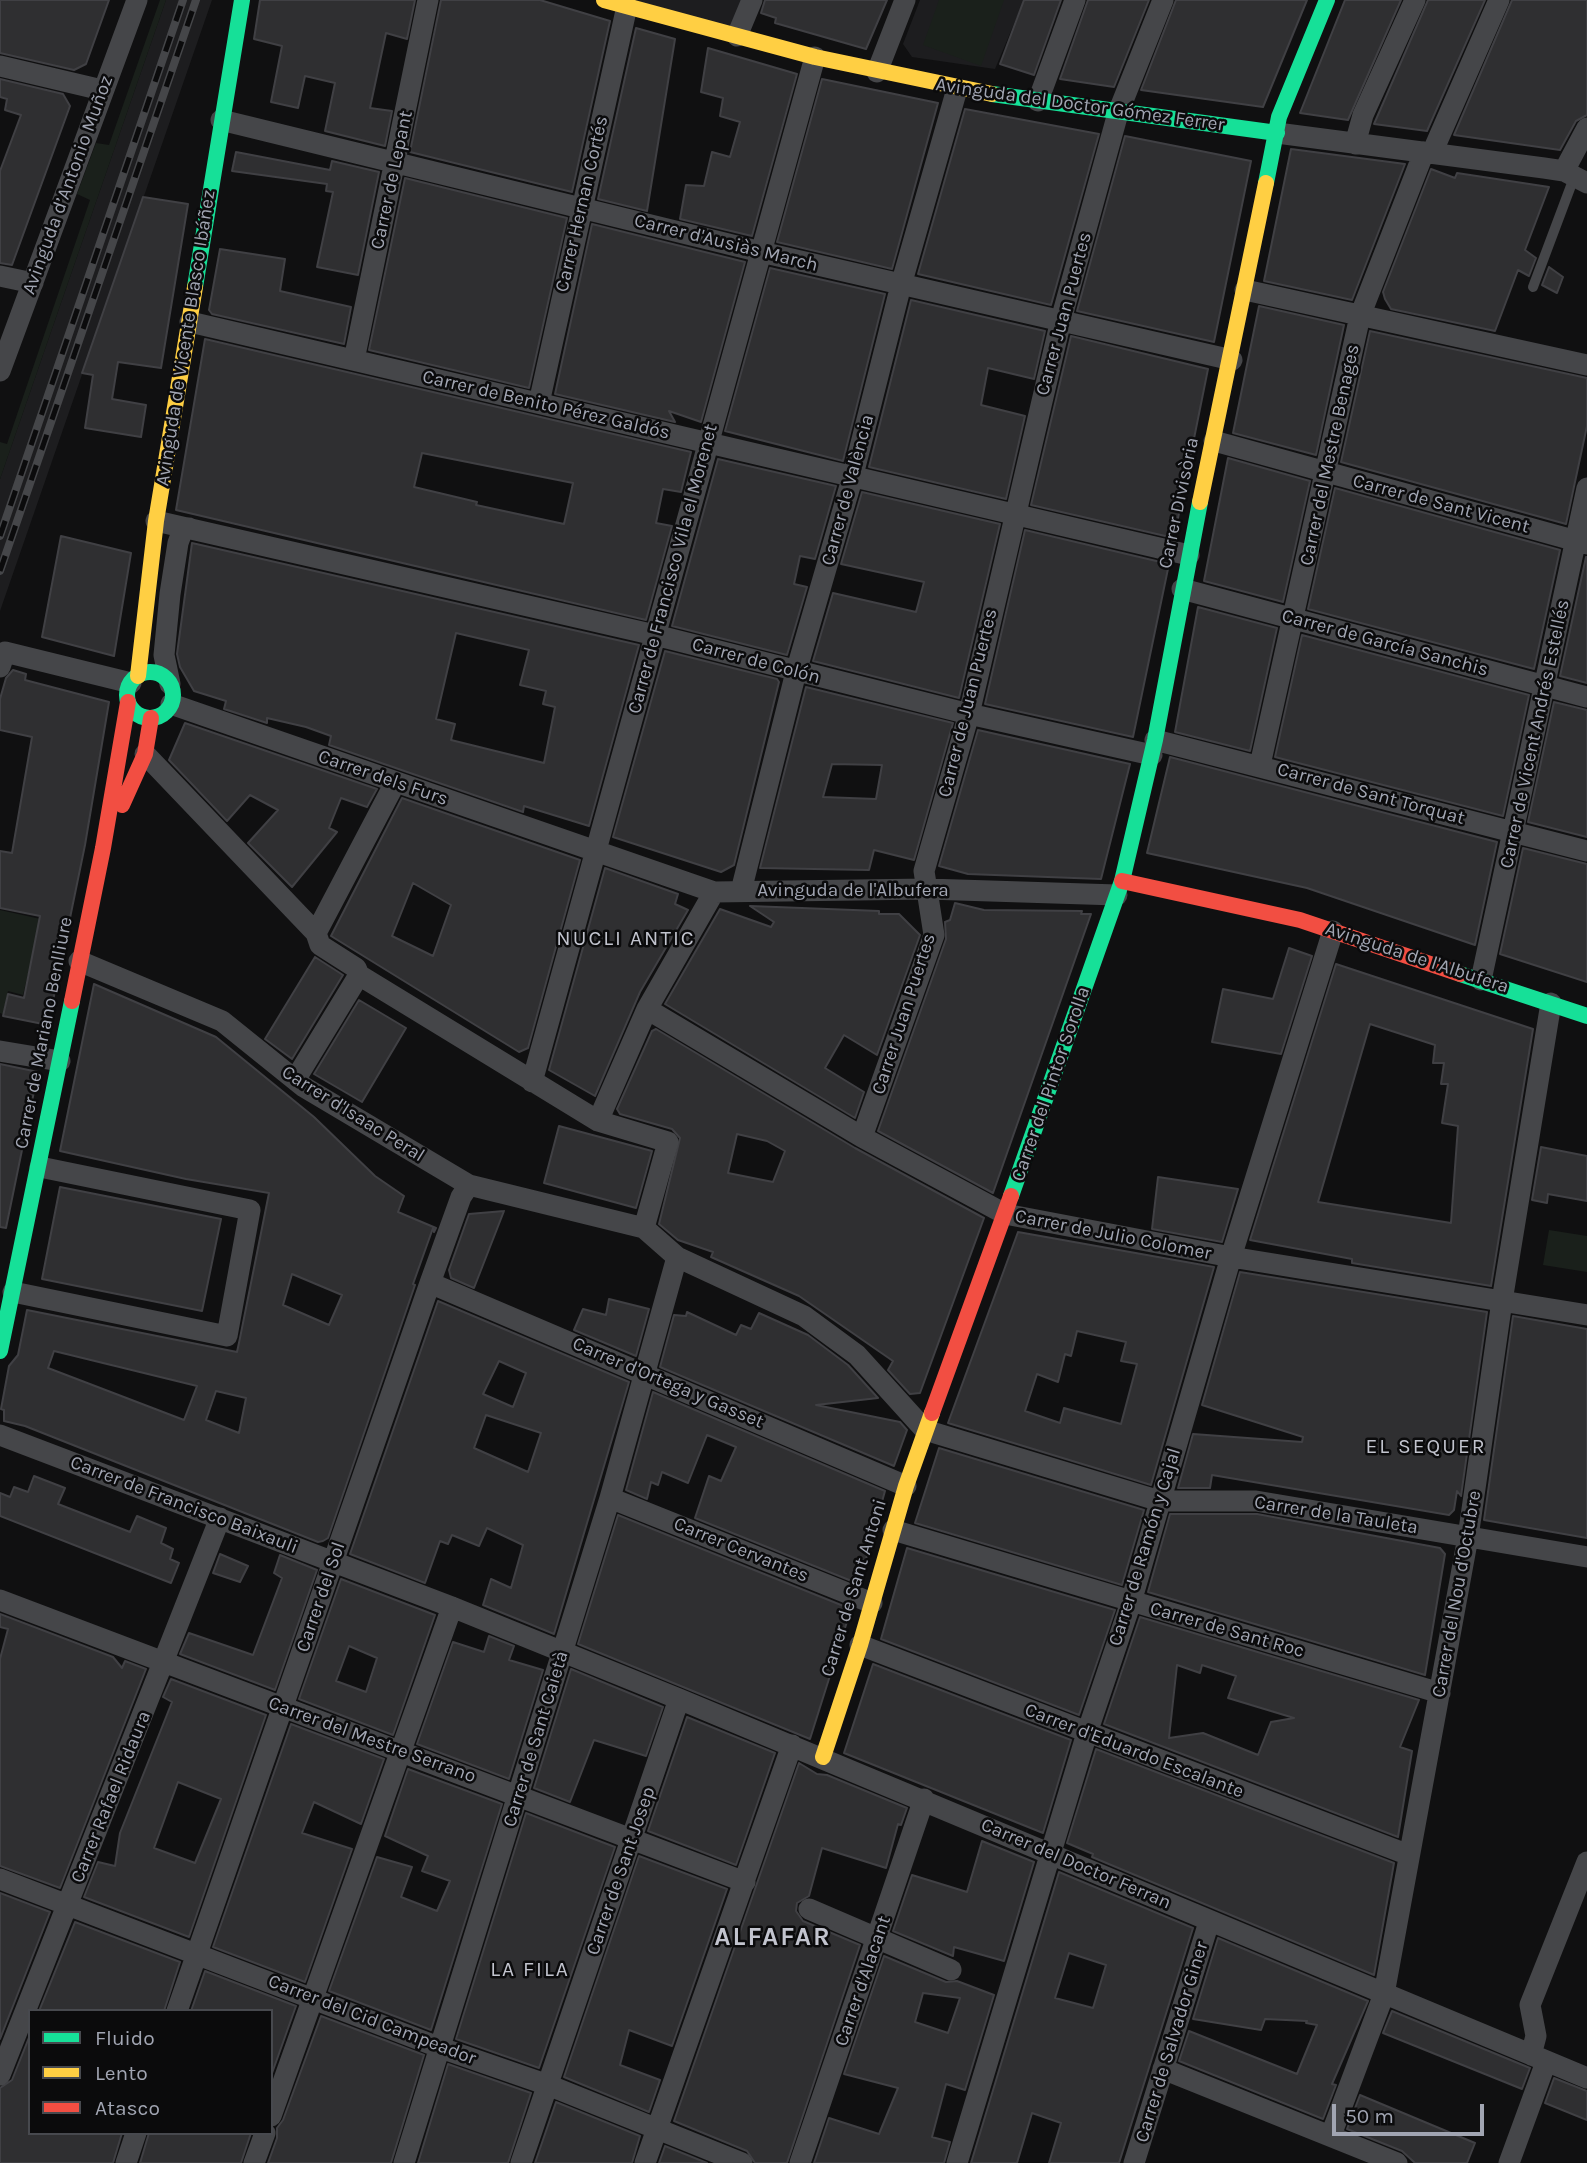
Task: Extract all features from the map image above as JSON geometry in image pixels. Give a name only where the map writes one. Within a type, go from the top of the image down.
[{"type":"street","name":"Avinguda d’Antonio Muñoz","points":[[0,371],[137,0]]},
{"type":"street","name":"Avinguda de Vicente Blasco Ibáñez","points":[[132,687],[156,521],[242,0]]},
{"type":"street","name":"Carrer de Lepant","points":[[354,360],[428,0]]},
{"type":"street","name":"Avinguda del Doctor Gómez Ferrer","points":[[605,0],[815,57],[957,89],[1118,113],[1428,153],[1575,177]]},
{"type":"street","points":[[737,36],[752,0]]},
{"type":"street","points":[[877,72],[905,0]]},
{"type":"street","points":[[1038,101],[1075,0]]},
{"type":"street","name":"Carrer Juan Puertes","points":[[1014,516],[1061,320],[1118,113],[1163,0]]},
{"type":"street","name":"Carrer Divisòria","points":[[1120,888],[1153,747],[1182,589],[1284,103],[1327,0]]},
{"type":"street","points":[[1355,144],[1363,115],[1415,0]]},
{"type":"street","points":[[1428,153],[1499,0]]},
{"type":"street","name":"Carrer Hernan Cortés","points":[[539,403],[580,207],[627,6]]},
{"type":"street","name":"Carrer de Francisco Vila el Morenet","points":[[532,1082],[815,57]]},
{"type":"street","points":[[0,66],[103,90]]},
{"type":"street","name":"Carrer de València","points":[[741,891],[796,672],[852,479],[901,285],[957,89]]},
{"type":"street","name":"Carrer d'Ausiàs March","points":[[221,120],[761,252],[1232,360]]},
{"type":"street","points":[[1575,177],[1587,128]]},
{"type":"street","name":"Carrer del Mestre Benages","points":[[1260,765],[1360,316],[1428,153]]},
{"type":"street","points":[[0,275],[33,283]]},
{"type":"street","points":[[1245,290],[1587,365]]},
{"type":"street","name":"Carrer de Benito Pérez Galdós","points":[[190,322],[852,479],[1189,555]]},
{"type":"street","name":"Carrer de Sant Vicent","points":[[1214,441],[1582,543]]},
{"type":"street","name":"Carrer de Vicent Andrés Estellés","points":[[1481,979],[1545,686],[1582,543],[1587,488]]},
{"type":"street","name":"Carrer de Juan Puertes","points":[[927,889],[924,871],[969,714],[1014,516]]},
{"type":"street","name":"Carrer de Colón","points":[[156,521],[655,635],[969,714],[1153,747]]},
{"type":"street","points":[[132,687],[137,714],[151,718],[166,712],[170,694],[164,655],[170,594],[181,532],[189,528]]},
{"type":"street","name":"Carrer de García Sanchis","points":[[1182,589],[1587,697]]},
{"type":"street","points":[[2,660],[132,687],[152,672],[165,678],[170,694]]},
{"type":"street","name":"Carrer de Mariano Benlliure","points":[[0,1351],[13,1292],[10,1252],[40,1167],[132,687]]},
{"type":"street","name":"Carrer dels Furs","points":[[170,694],[395,783],[596,850]]},
{"type":"street","name":"Carrer de Mariano Benlliure","points":[[103,848],[145,754],[151,718]]},
{"type":"street","name":"Carrer de Sant Torquat","points":[[1153,747],[1260,765],[1587,851]]},
{"type":"street","points":[[145,754],[316,933],[320,945],[356,968],[359,975],[598,1121],[668,1142],[644,1227],[677,1256],[804,1316],[857,1355],[925,1430]]},
{"type":"street","points":[[316,933],[395,783]]},
{"type":"street","name":"Avinguda de l'Albufera","points":[[596,850],[714,892],[1120,888],[1289,918],[1587,1016]]},
{"type":"street","name":"Carrer del Pintor Sorolla","points":[[925,1430],[1005,1214],[1120,888]]},
{"type":"street","name":"Carrer Juan Puertes","points":[[862,1137],[934,935],[927,889]]},
{"type":"street","points":[[598,1121],[647,1009],[714,892]]},
{"type":"street","name":"Carrer de Ramón y Cajal","points":[[957,2163],[1087,1733],[1130,1602],[1231,1257],[1333,931]]},
{"type":"street","name":"Carrer d'Isaac Peral","points":[[79,961],[222,1021],[295,1080],[469,1185],[644,1227]]},
{"type":"street","points":[[295,1080],[359,975]]},
{"type":"street","name":"Carrer del Nou d'Octubre","points":[[1331,2135],[1384,1994],[1468,1537],[1502,1301],[1551,1003]]},
{"type":"street","name":"Carrer de Julio Colomer","points":[[647,1009],[862,1137],[1005,1214],[1231,1257],[1587,1315]]},
{"type":"street","points":[[0,1051],[60,1061]]},
{"type":"street","points":[[13,1292],[227,1336],[250,1210],[40,1167]]},
{"type":"street","name":"Carrer del Sol","points":[[178,2009],[430,1283],[461,1197],[469,1185]]},
{"type":"street","name":"Carrer de Sant Caietà","points":[[404,2163],[610,1498],[647,1373],[677,1256]]},
{"type":"street","name":"Carrer d'Ortega y Gasset","points":[[430,1283],[647,1373],[906,1486]]},
{"type":"street","name":"Carrer de Sant Antoni","points":[[823,1757],[925,1430]]},
{"type":"street","name":"Carrer de la Tauleta","points":[[925,1430],[1160,1501],[1256,1501],[1587,1556]]},
{"type":"street","name":"Carrer de Francisco Baixauli","points":[[0,1435],[452,1607],[563,1653]]},
{"type":"street","name":"Carrer Cervantes","points":[[610,1498],[872,1603]]},
{"type":"street","name":"Carrer Rafael Ridaura","points":[[0,2075],[220,1518]]},
{"type":"street","name":"Carrer de Sant Roc","points":[[893,1530],[1440,1693]]},
{"type":"street","name":"Carrer del Mestre Serrano","points":[[0,1600],[518,1794],[744,1882]]},
{"type":"street","points":[[273,2110],[398,1751],[452,1607]]},
{"type":"street","name":"Carrer d'Eduardo Escalante","points":[[860,1645],[1409,1855]]},
{"type":"street","name":"Carrer del Doctor Ferran","points":[[563,1653],[823,1757],[1209,1922],[1587,2078]]},
{"type":"street","name":"Carrer de Sant Josep","points":[[521,2163],[679,1699]]},
{"type":"street","points":[[645,2163],[792,1745]]},
{"type":"street","name":"Carrer d'Alacant","points":[[800,2163],[924,1799]]},
{"type":"street","points":[[1509,2163],[1539,2059],[1530,2005],[1587,1861]]},
{"type":"street","name":"Carrer del Cid Campeador","points":[[0,1879],[441,2048],[548,2085],[743,2163]]},
{"type":"street","points":[[809,1909],[951,1970]]},
{"type":"street","name":"Carrer de Salvador Giner","points":[[1134,2163],[1209,1922]]},
{"type":"street","points":[[1163,2069],[1397,2163]]},
{"type":"street","points":[[126,2163],[135,2135]]},
{"type":"street","points":[[254,2163],[264,2135]]},
{"type":"lane","points":[[1533,287],[1575,177]]},
{"type":"shaded area","points":[[160,0],[166,0],[0,479],[0,442],[7,444],[90,200],[77,194],[96,143],[109,145]]},
{"type":"shaded area","points":[[166,0],[212,0],[0,611],[0,479]]},
{"type":"shaded area","points":[[604,0],[752,0],[737,36]]},
{"type":"shaded area","points":[[920,0],[1024,0],[995,69],[912,57],[903,44]]},
{"type":"shaded area","points":[[939,0],[1004,0],[981,66],[923,45]]},
{"type":"shaded area","points":[[0,910],[54,922],[36,940],[23,995],[8,991],[3,1014],[0,1013]]},
{"type":"shaded area","points":[[1549,1230],[1587,1236],[1587,1272],[1543,1265]]},
{"type":"building","points":[[0,0],[109,0],[86,64],[74,70],[0,53]]},
{"type":"building","points":[[260,0],[415,0],[407,39],[386,33],[370,108],[392,111],[385,146],[325,131],[335,83],[305,76],[298,108],[271,102],[282,46],[254,39]]},
{"type":"building","points":[[441,0],[540,0],[610,21],[572,192],[410,152]]},
{"type":"building","points":[[765,0],[887,0],[866,49],[775,23],[776,18],[761,13]]},
{"type":"building","points":[[1024,0],[1061,0],[1034,75],[1000,64]]},
{"type":"building","points":[[1088,0],[1149,0],[1114,87],[1060,79]]},
{"type":"building","points":[[1176,0],[1307,0],[1263,107],[1141,90]]},
{"type":"building","points":[[1345,0],[1401,0],[1348,120],[1300,113]]},
{"type":"building","points":[[1428,0],[1485,0],[1427,131],[1374,124]]},
{"type":"building","points":[[1512,0],[1587,0],[1587,115],[1576,121],[1560,150],[1454,135]]},
{"type":"building","points":[[636,28],[675,39],[647,211],[598,199]]},
{"type":"building","points":[[708,48],[797,74],[752,236],[680,219],[686,185],[704,186],[712,152],[730,157],[740,122],[720,116],[723,98],[701,92]]},
{"type":"building","points":[[0,79],[63,94],[70,106],[12,265],[0,263],[0,171],[21,115],[5,110],[7,99],[0,97]]},
{"type":"building","points":[[822,79],[938,103],[892,269],[777,242]]},
{"type":"building","points":[[965,109],[1099,134],[1051,305],[918,274]]},
{"type":"building","points":[[1125,136],[1251,161],[1214,342],[1077,311]]},
{"type":"building","points":[[1291,149],[1405,164],[1352,300],[1264,281]]},
{"type":"building","points":[[236,152],[330,170],[332,161],[379,172],[358,275],[317,267],[333,192],[326,191],[327,184],[232,171]]},
{"type":"building","points":[[1431,169],[1455,178],[1457,173],[1549,187],[1525,250],[1536,258],[1529,276],[1518,270],[1495,331],[1391,309],[1385,299],[1383,292]]},
{"type":"building","points":[[405,178],[567,218],[529,388],[369,350]]},
{"type":"building","points":[[143,197],[188,204],[161,368],[118,362],[112,399],[146,405],[141,437],[85,428],[93,375],[82,373]]},
{"type":"building","points":[[592,224],[745,262],[701,422],[669,411],[675,422],[555,394]]},
{"type":"building","points":[[220,249],[285,259],[280,291],[351,307],[344,344],[212,314],[209,310]]},
{"type":"building","points":[[1549,267],[1563,277],[1557,293],[1542,285]]},
{"type":"building","points":[[770,268],[885,294],[843,461],[725,431]]},
{"type":"building","points":[[911,300],[1045,331],[1034,379],[988,368],[981,405],[1025,416],[1006,499],[869,467]]},
{"type":"building","points":[[1259,306],[1344,325],[1316,455],[1233,433]]},
{"type":"building","points":[[1370,331],[1587,378],[1587,426],[1566,524],[1341,462]]},
{"type":"building","points":[[1071,336],[1208,369],[1174,538],[1031,505]]},
{"type":"building","points":[[205,339],[691,452],[681,492],[663,489],[656,523],[672,526],[646,620],[176,510]],"holes":[[[422,453],[573,483],[564,524],[476,505],[477,502],[414,487]]]},
{"type":"building","points":[[1228,458],[1310,481],[1283,602],[1204,581]]},
{"type":"building","points":[[718,459],[836,486],[815,559],[800,556],[794,584],[807,587],[787,655],[672,626]]},
{"type":"building","points":[[1335,488],[1560,550],[1534,669],[1308,609]]},
{"type":"building","points":[[862,492],[1000,524],[959,698],[813,661],[833,593],[916,612],[924,582],[841,564]]},
{"type":"building","points":[[1025,530],[1169,564],[1133,737],[985,704]]},
{"type":"building","points":[[61,536],[131,553],[114,656],[42,637]]},
{"type":"building","points":[[192,543],[639,645],[589,826],[524,806],[523,812],[329,745],[331,736],[306,727],[267,718],[267,723],[224,709],[226,701],[194,691],[180,667],[177,654]],"holes":[[[456,633],[529,650],[520,685],[546,691],[543,704],[555,707],[544,763],[451,740],[455,724],[436,719]]]},
{"type":"building","points":[[1587,557],[1587,683],[1560,676]]},
{"type":"building","points":[[1198,607],[1277,628],[1250,751],[1175,732]]},
{"type":"building","points":[[1302,635],[1529,695],[1503,816],[1275,757]]},
{"type":"building","points":[[665,651],[777,679],[779,682],[734,865],[721,872],[613,837]]},
{"type":"building","points":[[13,670],[26,674],[25,680],[109,702],[85,845],[48,1025],[3,1016],[8,994],[24,998],[40,916],[0,908],[0,851],[12,853],[32,737],[0,730],[0,699],[6,678]]},
{"type":"building","points":[[806,687],[953,723],[914,860],[874,850],[869,870],[760,868]],"holes":[[[832,764],[882,765],[876,799],[823,797]]]},
{"type":"building","points":[[1554,702],[1587,710],[1587,837],[1528,822]]},
{"type":"building","points":[[185,723],[377,789],[367,807],[341,798],[329,828],[337,832],[292,887],[248,843],[278,810],[250,795],[227,821],[169,760]]},
{"type":"building","points":[[978,730],[1130,764],[1101,879],[968,874],[939,866]]},
{"type":"building","points":[[1170,757],[1497,842],[1475,945],[1307,888],[1147,853]]},
{"type":"building","points":[[402,798],[580,860],[528,1048],[519,1052],[331,936]],"holes":[[[413,883],[451,905],[433,956],[392,936]]]},
{"type":"building","points":[[1523,848],[1587,864],[1587,982],[1500,954]]},
{"type":"building","points":[[605,868],[678,894],[675,904],[688,910],[640,992],[595,1096],[549,1070]]},
{"type":"building","points":[[955,903],[984,910],[1082,911],[1081,914],[1091,914],[993,1193],[878,1131],[946,939],[945,922],[950,920]]},
{"type":"building","points":[[750,906],[899,914],[920,935],[877,1055],[844,1035],[825,1068],[864,1092],[855,1118],[665,1004],[720,909],[771,927],[774,922]]},
{"type":"building","points":[[1289,948],[1312,956],[1281,1054],[1212,1042],[1223,989],[1273,999]]},
{"type":"building","points":[[315,957],[343,975],[292,1059],[265,1039]]},
{"type":"building","points":[[1336,964],[1533,1029],[1491,1286],[1352,1263],[1352,1259],[1250,1240]],"holes":[[[1370,1024],[1435,1045],[1433,1063],[1444,1063],[1441,1084],[1448,1084],[1442,1123],[1458,1126],[1451,1223],[1318,1202]]]},
{"type":"building","points":[[94,984],[216,1037],[314,1117],[375,1176],[404,1196],[398,1212],[436,1228],[434,1232],[433,1228],[413,1284],[415,1285],[328,1538],[318,1542],[25,1426],[4,1421],[4,1410],[1,1409],[9,1366],[18,1355],[27,1310],[237,1352],[240,1338],[269,1193],[186,1179],[60,1151]],"holes":[[[292,1274],[342,1295],[329,1325],[283,1305]],[[54,1351],[197,1386],[184,1420],[48,1368]],[[216,1391],[246,1398],[239,1433],[206,1420]]]},
{"type":"building","points":[[359,1000],[406,1028],[362,1102],[314,1074]]},
{"type":"building","points":[[656,1029],[855,1148],[984,1218],[920,1393],[910,1394],[888,1370],[893,1361],[799,1296],[711,1257],[713,1252],[678,1240],[659,1224],[680,1138],[672,1129],[620,1114],[617,1109],[652,1031]],"holes":[[[737,1134],[767,1141],[785,1151],[773,1182],[728,1173]]]},
{"type":"building","points":[[0,1064],[38,1072],[6,1228],[0,1227]]},
{"type":"building","points":[[559,1126],[652,1151],[636,1208],[544,1183]]},
{"type":"building","points":[[1541,1147],[1587,1156],[1587,1201],[1548,1194],[1547,1203],[1532,1200]]},
{"type":"building","points":[[1158,1177],[1238,1189],[1222,1242],[1152,1229]]},
{"type":"building","points":[[60,1187],[221,1219],[202,1311],[42,1279]]},
{"type":"building","points":[[504,1211],[474,1288],[451,1278],[449,1270],[469,1214]]},
{"type":"building","points":[[1018,1232],[1214,1267],[1151,1485],[948,1423]],"holes":[[[1077,1331],[1126,1342],[1121,1361],[1137,1364],[1121,1424],[1064,1408],[1060,1423],[1025,1411],[1037,1374],[1058,1382],[1065,1354],[1071,1356]]]},
{"type":"building","points":[[1240,1272],[1487,1312],[1461,1496],[1457,1491],[1454,1510],[1449,1515],[1212,1475],[1210,1488],[1178,1488],[1193,1434],[1302,1442],[1303,1437],[1202,1405]]},
{"type":"building","points":[[609,1299],[649,1309],[636,1356],[574,1330],[583,1309],[606,1315]]},
{"type":"building","points":[[438,1301],[629,1382],[554,1634],[483,1605],[491,1579],[511,1588],[523,1545],[487,1528],[479,1546],[452,1535],[448,1544],[440,1541],[425,1583],[350,1554]],"holes":[[[499,1361],[526,1373],[513,1407],[483,1394]],[[486,1415],[541,1433],[528,1472],[474,1448]]]},
{"type":"building","points":[[687,1312],[736,1335],[741,1325],[751,1329],[759,1313],[808,1335],[848,1365],[878,1398],[816,1405],[900,1422],[907,1430],[894,1466],[660,1367],[674,1315],[686,1316]]},
{"type":"building","points":[[1513,1316],[1587,1329],[1587,1538],[1484,1520]]},
{"type":"building","points":[[653,1392],[885,1491],[859,1584],[695,1518],[709,1476],[721,1481],[736,1447],[707,1435],[688,1483],[662,1472],[658,1485],[651,1482],[647,1499],[626,1490]]},
{"type":"building","points":[[939,1448],[1144,1510],[1122,1585],[915,1523]]},
{"type":"building","points":[[34,1476],[65,1488],[58,1504],[130,1532],[137,1516],[166,1528],[161,1543],[173,1549],[170,1559],[179,1563],[171,1583],[0,1516],[0,1493],[10,1497],[14,1487],[28,1492]]},
{"type":"building","points":[[1170,1514],[1257,1514],[1440,1548],[1445,1554],[1425,1675],[1148,1592]]},
{"type":"building","points":[[618,1515],[851,1609],[810,1739],[578,1644]]},
{"type":"building","points":[[907,1548],[1115,1610],[1079,1715],[881,1639]]},
{"type":"building","points":[[220,1554],[248,1566],[240,1582],[213,1573]]},
{"type":"building","points":[[280,1555],[317,1570],[275,1690],[180,1654],[189,1633],[253,1655],[282,1578],[274,1573]]},
{"type":"building","points":[[341,1579],[435,1615],[393,1735],[299,1699]],"holes":[[[349,1646],[377,1658],[366,1692],[336,1681]]]},
{"type":"building","points":[[0,1614],[113,1657],[122,1668],[125,1661],[146,1669],[60,1888],[0,1866],[0,1659],[8,1629],[0,1627]]},
{"type":"building","points":[[1140,1617],[1419,1700],[1400,1747],[1412,1751],[1398,1837],[1104,1724]],"holes":[[[1177,1665],[1200,1673],[1202,1665],[1236,1676],[1228,1698],[1294,1718],[1271,1722],[1258,1755],[1203,1733],[1169,1738]]]},
{"type":"building","points":[[489,1636],[514,1646],[509,1660],[543,1670],[509,1779],[417,1744],[453,1642],[484,1652]]},
{"type":"building","points":[[873,1664],[1071,1740],[1043,1833],[844,1753]]},
{"type":"building","points":[[571,1669],[663,1707],[646,1756],[594,1740],[570,1802],[534,1788]]},
{"type":"building","points":[[171,1679],[266,1715],[189,1937],[84,1897],[98,1862],[115,1866],[120,1833],[172,1702],[163,1697]],"holes":[[[178,1782],[221,1799],[195,1863],[154,1848]]]},
{"type":"building","points":[[687,1717],[775,1753],[736,1865],[648,1831]]},
{"type":"building","points":[[291,1724],[384,1759],[361,1824],[314,1802],[302,1833],[352,1849],[305,1982],[213,1947]]},
{"type":"building","points":[[1096,1749],[1394,1863],[1374,1975],[1092,1857],[1093,1854],[1067,1843]]},
{"type":"building","points":[[799,1763],[817,1774],[827,1775],[907,1808],[901,1825],[898,1824],[886,1868],[822,1848],[809,1896],[797,1903],[796,1911],[803,1921],[860,1945],[787,2163],[755,2163],[747,2151],[674,2121]]},
{"type":"building","points":[[408,1769],[502,1804],[431,2030],[329,1991],[377,1857],[412,1867],[401,1897],[437,1911],[450,1881],[422,1871],[428,1856],[385,1836]]},
{"type":"building","points":[[526,1813],[615,1847],[539,2068],[456,2039]]},
{"type":"building","points":[[982,1841],[1034,1862],[1004,1961],[954,1947],[953,1956],[893,1931],[912,1875],[967,1892]]},
{"type":"building","points":[[639,1856],[727,1889],[672,2046],[629,2030],[620,2065],[660,2080],[649,2112],[564,2077]]},
{"type":"building","points":[[1059,1872],[1193,1928],[1119,2163],[1049,2163],[1061,2123],[1032,2113],[1017,2163],[971,2163]],"holes":[[[1069,1953],[1106,1965],[1093,2008],[1055,1998]]]},
{"type":"building","points":[[0,1893],[50,1912],[0,2039]]},
{"type":"building","points":[[75,1922],[180,1962],[165,2009],[40,2009]]},
{"type":"building","points":[[1218,1938],[1368,2001],[1332,2084],[1336,2085],[1323,2119],[1179,2061],[1189,2031],[1297,2074],[1317,2025],[1306,2023],[1307,2021],[1265,2019],[1261,2030],[1193,2019]]},
{"type":"building","points":[[884,1956],[946,1982],[957,1981],[994,1995],[965,2090],[946,2084],[932,2137],[950,2142],[944,2163],[814,2163],[829,2118],[879,2134],[898,2088],[844,2074]],"holes":[[[923,1993],[960,1998],[948,2033],[915,2022]]]},
{"type":"building","points":[[205,1971],[296,2006],[273,2070],[273,2009],[192,2009]]},
{"type":"building","points":[[1392,2011],[1530,2068],[1522,2089],[1383,2033]]},
{"type":"building","points":[[321,2016],[424,2055],[391,2163],[268,2163],[277,2138],[277,2128],[283,2120]]},
{"type":"building","points":[[28,2040],[28,2135],[121,2135],[113,2163],[0,2163],[0,2088],[12,2080]]},
{"type":"building","points":[[448,2064],[531,2093],[508,2163],[418,2163]]},
{"type":"building","points":[[1554,2078],[1587,2091],[1587,2120],[1545,2103]]},
{"type":"building","points":[[1360,2095],[1475,2143],[1467,2163],[1415,2163],[1402,2151],[1347,2129]]},
{"type":"building","points":[[556,2102],[640,2136],[632,2163],[535,2163]]},
{"type":"building","points":[[148,2135],[250,2135],[241,2163],[140,2163]]},
{"type":"building","points":[[665,2146],[707,2163],[659,2163]]},
{"type":"railway","points":[[0,536],[183,0]]},
{"type":"railway","points":[[0,571],[196,0]]},
{"type":"traffic: fast","points":[[195,287],[242,0]]},
{"type":"traffic: fast","points":[[1266,183],[1279,117],[1327,0]]},
{"type":"traffic: fast","points":[[992,94],[1277,133]]},
{"type":"traffic: fast","points":[[1011,1196],[1122,881],[1155,740],[1200,502]]},
{"type":"traffic: fast","points":[[150,672],[166,679],[173,695],[166,711],[150,718],[134,711],[127,695],[134,679],[150,672]]},
{"type":"traffic: fast","points":[[1460,974],[1587,1016]]},
{"type":"traffic: fast","points":[[0,1351],[72,1001]]},
{"type":"traffic: slow","points":[[604,0],[815,57],[992,94]]},
{"type":"traffic: slow","points":[[1200,502],[1266,183]]},
{"type":"traffic: slow","points":[[138,676],[156,521],[195,287]]},
{"type":"traffic: slow","points":[[823,1757],[860,1645],[906,1486],[932,1413]]},
{"type":"traffic: jam","points":[[72,1001],[103,848],[128,702]]},
{"type":"traffic: jam","points":[[122,805],[145,754],[151,718]]},
{"type":"traffic: jam","points":[[1122,881],[1300,920],[1460,974]]},
{"type":"traffic: jam","points":[[932,1413],[1011,1196]]},
{"type":"district","name":"NUCLI ANTIC","points":[[626,939]]},
{"type":"district","name":"EL SEQUER","points":[[1426,1447]]},
{"type":"district","name":"ALFAFAR","points":[[773,1938]]},
{"type":"district","name":"LA FILA","points":[[530,1970]]}]
